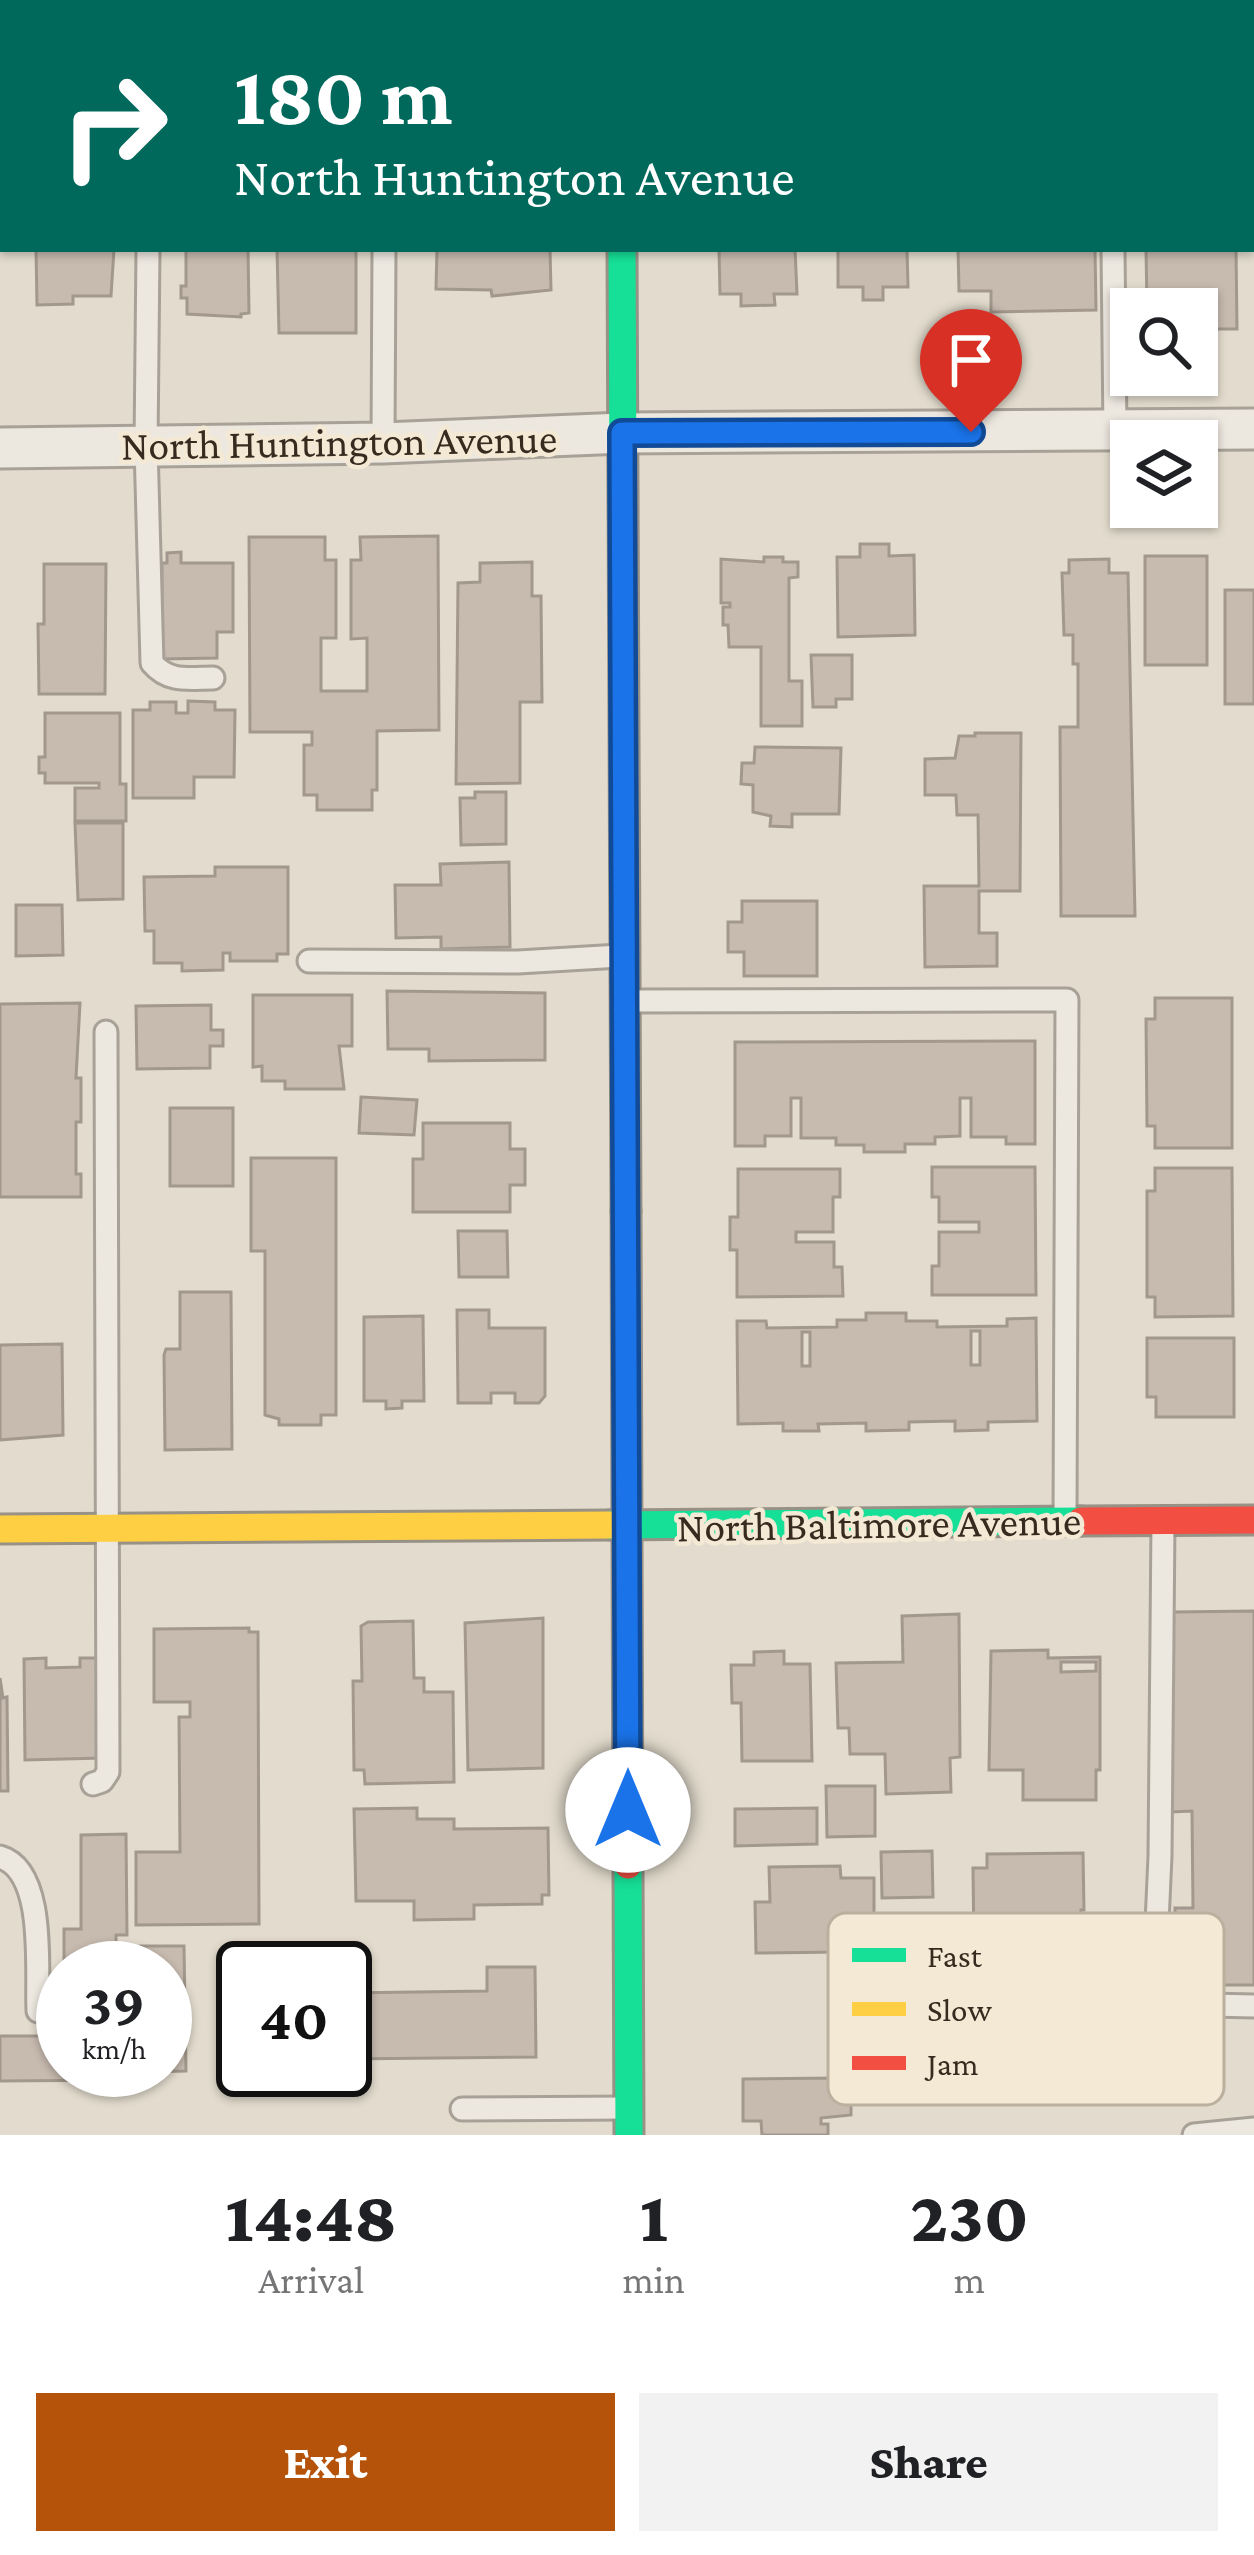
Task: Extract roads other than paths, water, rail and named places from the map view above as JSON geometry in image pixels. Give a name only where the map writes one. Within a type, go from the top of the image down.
[{"type":"street","points":[[622,252],[629,2122]]},
{"type":"street","name":"North Huntington Avenue","points":[[1218,430],[1254,429]]},
{"type":"street","name":"North Huntington Avenue","points":[[0,448],[622,433],[1110,431]]},
{"type":"street","name":"North Baltimore Avenue","points":[[0,1529],[1254,1520]]},
{"type":"lane","points":[[148,252],[146,446],[152,663],[161,674],[174,679],[213,678]]},
{"type":"lane","points":[[383,442],[384,252]]},
{"type":"lane","points":[[1113,252],[1115,420]]},
{"type":"lane","points":[[309,961],[518,962],[627,956]]},
{"type":"lane","points":[[627,1001],[1067,1000],[1065,1521]]},
{"type":"lane","points":[[93,1784],[108,1772],[106,1032]]},
{"type":"lane","points":[[1157,1913],[1163,1522]]},
{"type":"lane","points":[[0,1857],[19,1868],[31,1892],[36,1977]]},
{"type":"lane","points":[[1224,2005],[1254,2006]]},
{"type":"lane","points":[[462,2109],[629,2122]]},
{"type":"lane","points":[[1194,2135],[1254,2129]]}]
